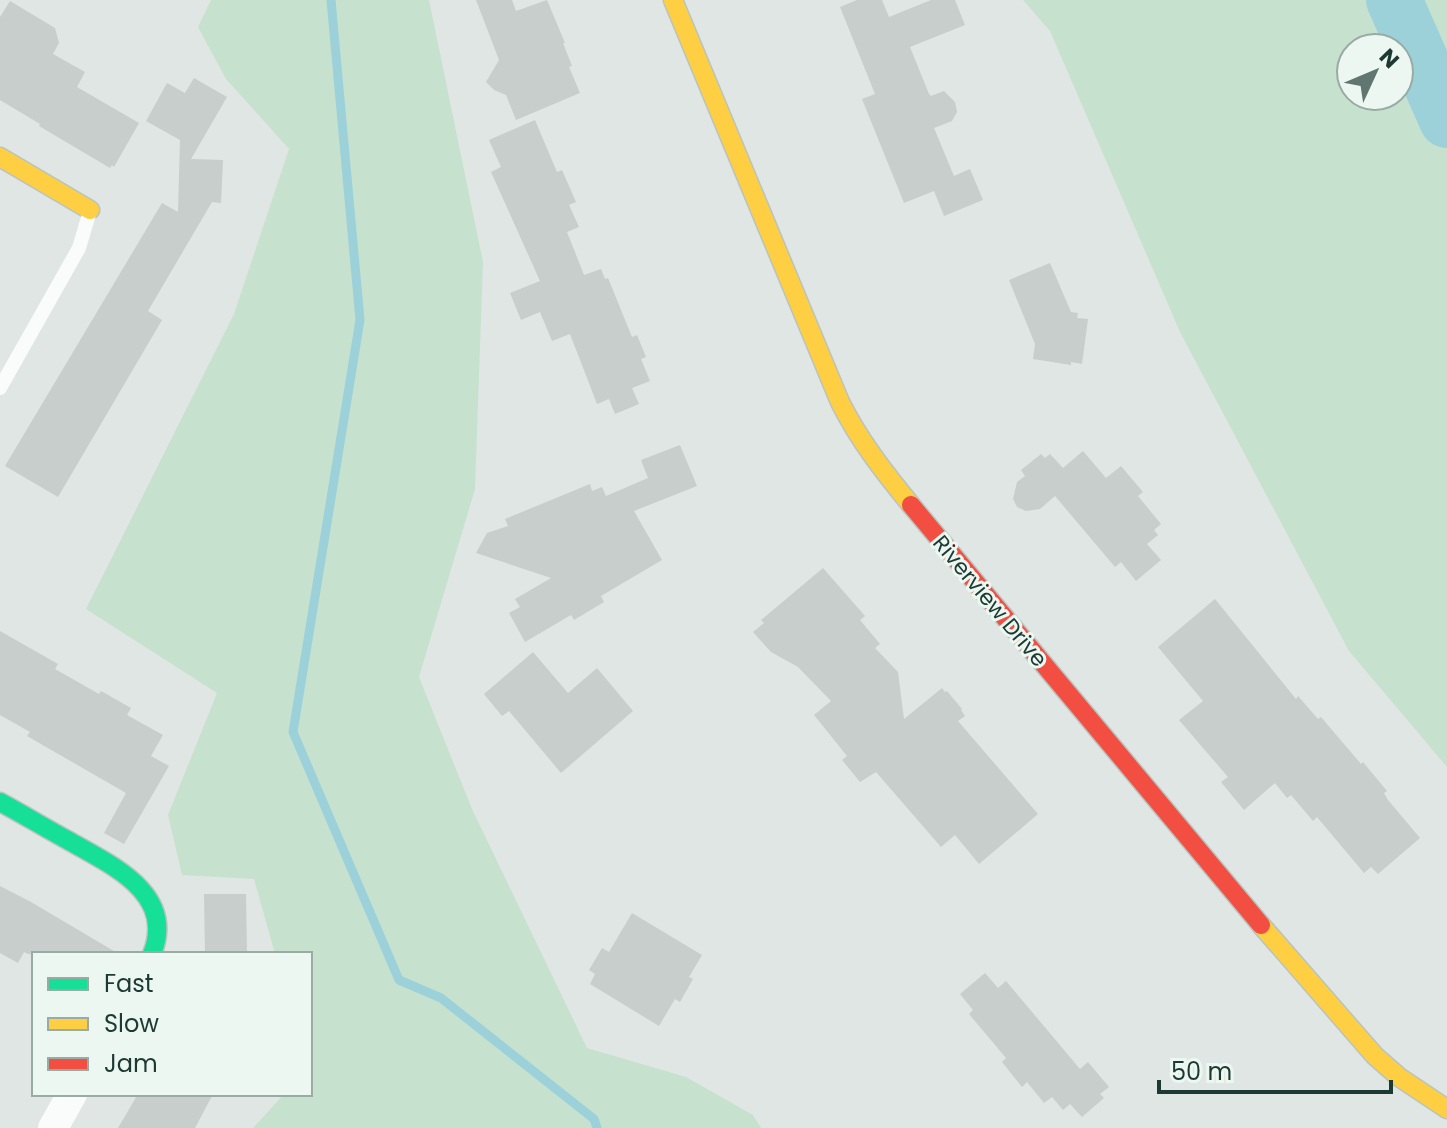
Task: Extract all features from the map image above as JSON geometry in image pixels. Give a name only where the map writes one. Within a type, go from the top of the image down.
[{"type":"street","name":"Riverview Drive","points":[[673,0],[840,402],[853,428],[880,467],[1315,990],[1375,1056],[1399,1077],[1447,1109]]},
{"type":"street","points":[[0,157],[90,210]]},
{"type":"street","points":[[0,802],[126,873],[151,903],[159,933],[153,952]]},
{"type":"street","points":[[53,1128],[71,1096]]},
{"type":"lane","points":[[0,388],[79,248],[90,210]]},
{"type":"green space","points":[[211,0],[429,0],[483,262],[475,489],[419,677],[472,809],[587,1048],[686,1077],[753,1115],[761,1128],[253,1128],[282,1096],[312,1096],[312,952],[274,952],[254,879],[182,875],[168,815],[217,693],[86,609],[234,314],[289,149],[226,79],[198,27]]},
{"type":"green space","points":[[1023,0],[1447,0],[1447,767],[1349,651],[1180,332],[1050,31]]},
{"type":"building","points":[[476,0],[512,0],[516,11],[547,0],[565,43],[572,66],[569,67],[580,93],[516,120],[506,95],[486,82],[499,60]]},
{"type":"building","points":[[857,0],[882,0],[889,17],[931,0],[955,0],[965,25],[910,47],[929,94],[944,91],[955,102],[957,112],[952,121],[934,128],[954,176],[970,169],[983,200],[944,216],[934,191],[904,203],[862,99],[875,94],[840,7]]},
{"type":"building","points":[[10,1],[55,28],[59,43],[53,54],[85,72],[77,87],[139,123],[114,167],[112,165],[110,168],[0,100],[0,17]]},
{"type":"building","points":[[194,78],[227,97],[191,159],[223,160],[221,203],[212,202],[148,311],[162,320],[58,497],[5,466],[162,203],[178,212],[180,140],[146,121],[167,83],[185,93]]},
{"type":"building","points":[[535,120],[557,172],[562,170],[576,202],[569,205],[579,227],[567,232],[584,275],[601,269],[605,279],[608,278],[632,337],[637,335],[646,357],[641,359],[650,381],[632,388],[639,404],[615,414],[609,399],[597,404],[570,334],[552,341],[540,312],[521,320],[510,293],[540,281],[491,172],[501,167],[489,140]]},
{"type":"building","points":[[1050,263],[1071,312],[1078,313],[1077,318],[1088,319],[1082,364],[1033,359],[1035,344],[1009,280]]},
{"type":"building","points":[[680,445],[697,486],[634,511],[662,560],[601,596],[604,602],[574,620],[571,615],[525,642],[509,613],[520,607],[515,599],[551,578],[476,553],[487,533],[508,526],[505,519],[590,484],[592,491],[602,487],[606,496],[648,478],[641,460]]},
{"type":"building","points":[[1083,451],[1106,478],[1121,466],[1143,492],[1138,496],[1161,524],[1154,530],[1158,535],[1147,544],[1161,560],[1136,581],[1121,562],[1115,567],[1055,496],[1040,509],[1026,511],[1017,507],[1013,499],[1017,482],[1025,476],[1021,470],[1041,454],[1045,458],[1050,454],[1063,468]]},
{"type":"building","points":[[823,568],[865,616],[860,620],[880,644],[875,648],[898,672],[904,719],[942,688],[947,691],[965,716],[958,721],[1038,814],[979,864],[955,835],[941,847],[876,772],[860,782],[842,760],[847,756],[814,715],[831,701],[798,667],[771,652],[753,632],[764,623],[761,620]]},
{"type":"building","points":[[1215,599],[1296,699],[1298,696],[1318,719],[1321,717],[1361,764],[1363,762],[1387,791],[1384,793],[1388,800],[1420,838],[1378,874],[1371,867],[1364,873],[1317,817],[1313,821],[1291,795],[1287,798],[1275,783],[1244,810],[1221,782],[1228,777],[1179,720],[1203,701],[1158,647]]},
{"type":"building","points":[[0,631],[58,664],[55,669],[131,708],[127,715],[163,735],[151,756],[169,766],[124,844],[104,833],[126,793],[27,736],[30,732],[0,715]]},
{"type":"building","points":[[533,652],[568,693],[597,668],[633,711],[561,773],[509,711],[502,716],[484,694]]},
{"type":"building","points":[[0,886],[116,952],[24,952],[18,963],[0,953]]},
{"type":"building","points":[[204,894],[246,894],[247,952],[205,952]]},
{"type":"building","points":[[632,913],[702,955],[689,977],[693,979],[680,1002],[675,999],[659,1026],[590,984],[595,974],[589,970],[602,948],[609,952]]},
{"type":"building","points":[[985,973],[998,988],[1006,981],[1080,1069],[1088,1062],[1109,1087],[1100,1094],[1104,1098],[1082,1117],[1070,1104],[1063,1110],[1052,1097],[1044,1103],[1027,1082],[1022,1087],[1002,1062],[1006,1058],[969,1014],[973,1010],[960,994]]},
{"type":"building","points":[[137,1096],[212,1096],[195,1128],[118,1128]]},
{"type":"waterway","points":[[331,0],[360,320],[293,732],[399,980],[441,998],[594,1119],[597,1128]]},
{"type":"waterway","points":[[1394,0],[1447,120]]},
{"type":"traffic: fast","points":[[0,802],[105,861],[136,884],[155,915],[157,933],[152,952]]},
{"type":"traffic: slow","points":[[673,0],[840,402],[872,455],[911,505]]},
{"type":"traffic: slow","points":[[0,157],[90,210]]},
{"type":"traffic: slow","points":[[1261,925],[1375,1056],[1399,1077],[1447,1109]]},
{"type":"traffic: jam","points":[[911,505],[1261,925]]}]
